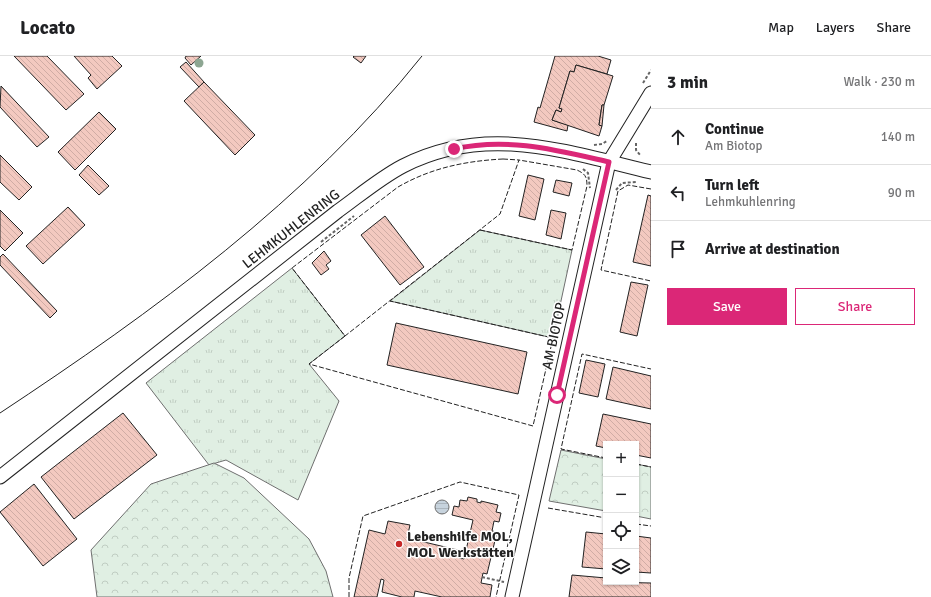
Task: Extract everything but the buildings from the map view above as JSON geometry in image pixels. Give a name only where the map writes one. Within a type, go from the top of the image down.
[{"type":"street","name":"AM BIOTOP","points":[[512,597],[609,162],[651,93]]},
{"type":"street","name":"LEHMKUHLENRING","points":[[0,477],[338,211],[378,181],[403,166],[445,150],[476,144],[505,143],[546,148],[651,172]]},
{"type":"path","points":[[578,167],[584,169],[588,173]]},
{"type":"path","points":[[622,183],[628,181],[643,183]]},
{"type":"path","points":[[319,243],[354,216]]},
{"type":"path","points":[[482,577],[503,582]]},
{"type":"green space","points":[[480,230],[572,250],[553,338],[390,301]]},
{"type":"green space","points":[[292,268],[345,336],[309,364],[339,401],[298,500],[226,460],[209,465],[146,383]]},
{"type":"green space","points":[[561,450],[603,458],[603,510],[549,501]]},
{"type":"green space","points":[[214,463],[244,478],[309,539],[326,571],[333,597],[97,597],[91,550],[151,484]]},
{"type":"green space","points":[[639,465],[651,467],[651,519],[639,517]]},
{"type":"shaded area","points":[[442,500],[447,502],[449,507],[447,512],[442,514],[437,512],[435,507],[437,502]]},
{"type":"tram line","points":[[0,413],[114,335],[225,251],[278,206],[329,158],[377,109],[422,56]]},
{"type":"fence","points":[[503,159],[519,160],[500,214],[345,336],[292,268],[398,187],[410,180],[436,170],[462,164],[503,159]]},
{"type":"fence","points":[[480,230],[572,250],[587,186],[585,176],[577,170],[519,160]]},
{"type":"fence","points":[[651,189],[628,185],[618,191],[601,270],[651,281]]},
{"type":"fence","points":[[345,336],[309,364],[533,426],[553,338],[390,301]]},
{"type":"fence","points":[[603,457],[561,449],[582,354],[651,369]]},
{"type":"fence","points":[[639,465],[651,467]]},
{"type":"fence","points":[[349,597],[349,578],[363,516],[460,482],[519,495],[496,597]]},
{"type":"fence","points":[[548,508],[603,517]]},
{"type":"fence","points":[[639,524],[651,526]]},
{"type":"place","name":"Lebenshilfe MOL, MOL Werkstätten","points":[[399,544]]},
{"type":"route","points":[[454,149],[476,144],[524,144],[609,162],[557,395]]}]
